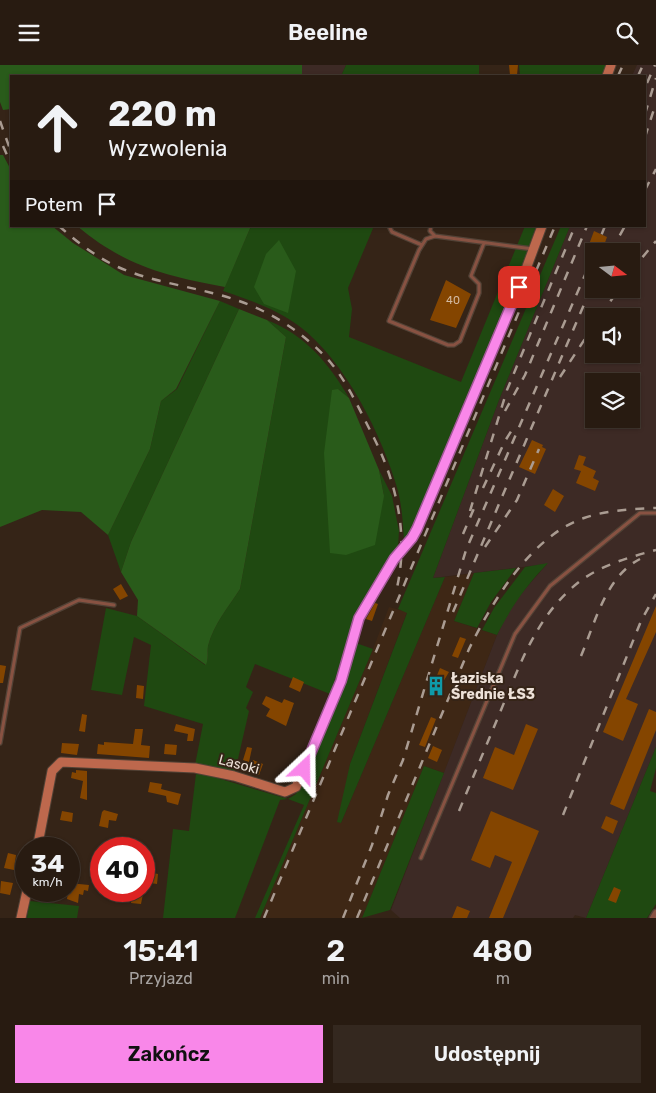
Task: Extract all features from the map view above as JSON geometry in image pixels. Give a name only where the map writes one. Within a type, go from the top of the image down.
[{"type":"street","name":"Lasoki","points":[[38,837],[52,771],[62,762],[195,768],[234,775],[285,792],[296,787],[341,681],[359,618],[371,595],[417,529],[526,269],[542,227]]},
{"type":"street","points":[[21,918],[25,902]]},
{"type":"street","points":[[653,918],[656,913]]},
{"type":"lane","points":[[389,227],[392,232],[422,245]]},
{"type":"lane","points":[[431,227],[430,231],[435,236]]},
{"type":"lane","points":[[484,243],[471,276],[479,284],[479,293],[460,341],[454,345],[448,345],[390,321],[426,239],[435,236],[533,249]]},
{"type":"lane","points":[[421,858],[515,634],[550,586],[640,513],[656,513]]},
{"type":"lane","points":[[0,743],[20,628],[79,600],[114,605]]},
{"type":"shaded area","points":[[302,65],[346,65],[341,75],[302,75]]},
{"type":"shaded area","points":[[637,65],[656,65],[656,747],[586,918],[575,915],[573,918],[400,918],[391,910],[497,635],[513,603],[547,564],[433,578],[499,400],[570,227],[646,227],[646,75],[632,75]]},
{"type":"shaded area","points":[[474,573],[454,621],[497,635],[444,773],[424,766],[362,918],[260,918],[389,607],[407,612],[350,764],[341,823],[445,577]]},
{"type":"green space","points":[[0,65],[302,65],[302,75],[10,75],[10,109],[3,110],[0,102]]},
{"type":"green space","points":[[346,65],[479,65],[479,75],[341,75]]},
{"type":"green space","points":[[519,65],[608,65],[604,75],[520,75]]},
{"type":"green space","points":[[0,155],[3,155],[10,168],[10,227],[53,227],[73,243],[124,275],[220,301],[176,389],[161,401],[150,449],[108,535],[81,512],[42,510],[0,527]]},
{"type":"green space","points":[[78,227],[251,227],[225,287],[183,278],[146,267],[112,251]]},
{"type":"green space","points":[[251,227],[374,227],[348,288],[352,309],[349,337],[461,382],[525,227],[536,227],[516,285],[410,536],[404,541],[398,491],[383,447],[347,379],[316,341],[299,326],[272,310],[223,291]]},
{"type":"green space","points":[[561,227],[570,227],[499,400],[433,578],[445,577],[341,823],[337,822],[350,764],[407,613],[398,609]]},
{"type":"green space","points":[[279,240],[296,271],[288,313],[264,304],[254,287],[266,254]]},
{"type":"green space","points":[[220,301],[239,309],[131,542],[121,572],[108,535],[150,449],[161,401],[177,389]]},
{"type":"green space","points":[[239,309],[267,320],[286,337],[240,589],[210,638],[206,665],[137,616],[138,600],[121,572],[131,542]]},
{"type":"green space","points":[[267,320],[281,326],[315,351],[333,373],[349,398],[338,389],[384,496],[379,470],[392,496],[399,531],[398,547],[357,614],[330,694],[255,664],[246,687],[253,692],[246,708],[249,711],[235,772],[195,765],[203,724],[144,706],[151,645],[134,637],[122,695],[91,690],[106,608],[137,616],[205,665],[207,662],[210,638],[240,589],[286,337]]},
{"type":"green space","points":[[338,389],[349,398],[379,470],[384,496],[375,545],[346,555],[330,553],[324,453],[332,390]]},
{"type":"green space","points":[[548,563],[532,580],[497,635],[482,630],[494,608],[525,567]]},
{"type":"green space","points":[[516,568],[491,602],[477,628],[454,621],[474,573]]},
{"type":"green space","points":[[356,643],[373,649],[260,918],[255,918],[304,805],[288,799],[296,794],[346,680]]},
{"type":"green space","points":[[656,747],[656,768],[650,791],[656,793],[656,904],[647,918],[586,918]]},
{"type":"green space","points":[[424,766],[444,773],[390,910],[362,918]]},
{"type":"green space","points":[[196,774],[207,775],[288,799],[280,800],[235,918],[163,918],[173,829],[189,831]]},
{"type":"green space","points":[[30,902],[79,906],[77,918],[27,918]]},
{"type":"building","points":[[509,65],[518,65],[517,75],[510,75]]},
{"type":"building","points":[[594,231],[607,237],[605,243],[590,243]]},
{"type":"building","points":[[446,280],[471,294],[456,328],[430,320]]},
{"type":"building","points":[[532,440],[543,445],[542,447],[546,449],[535,474],[519,467]]},
{"type":"building","points":[[579,455],[586,457],[583,465],[596,471],[593,478],[599,481],[595,491],[576,483],[581,471],[574,469]]},
{"type":"building","points":[[553,489],[564,496],[555,512],[544,505]]},
{"type":"building","points":[[121,584],[128,596],[120,600],[113,589]]},
{"type":"building","points":[[375,603],[378,604],[372,621],[366,619]]},
{"type":"building","points":[[656,606],[656,632],[626,699],[638,704],[623,741],[603,732]]},
{"type":"building","points":[[460,637],[466,639],[458,658],[452,656]]},
{"type":"building","points":[[0,665],[6,666],[3,683],[0,683]]},
{"type":"building","points":[[440,668],[449,672],[437,692],[431,690]]},
{"type":"building","points":[[293,677],[304,682],[300,692],[289,687]]},
{"type":"building","points":[[137,685],[144,686],[143,699],[136,698]]},
{"type":"building","points":[[266,696],[282,703],[284,699],[294,703],[286,726],[266,716],[270,709],[262,704]]},
{"type":"building","points":[[649,709],[656,712],[656,730],[624,810],[610,804]]},
{"type":"building","points":[[82,714],[87,715],[85,732],[79,731]]},
{"type":"building","points":[[431,717],[436,719],[425,747],[419,745]]},
{"type":"building","points":[[176,724],[195,729],[193,741],[187,741],[188,734],[174,731]]},
{"type":"building","points":[[526,724],[538,729],[513,790],[483,778],[495,747],[514,755]]},
{"type":"building","points":[[135,729],[143,729],[141,745],[150,746],[149,758],[97,754],[98,744],[104,745],[104,742],[133,744]]},
{"type":"building","points":[[62,743],[79,744],[77,755],[61,753]]},
{"type":"building","points":[[165,744],[177,745],[176,755],[164,754]]},
{"type":"building","points":[[433,746],[442,750],[437,762],[428,758]]},
{"type":"building","points":[[247,747],[252,748],[249,762],[243,760]]},
{"type":"building","points":[[253,760],[263,764],[259,775],[250,773]]},
{"type":"building","points":[[76,770],[87,771],[87,800],[80,798],[83,781],[71,778],[72,772],[76,773]]},
{"type":"building","points":[[150,782],[162,784],[161,789],[181,794],[178,805],[167,802],[166,796],[148,792]]},
{"type":"building","points":[[104,810],[118,814],[116,821],[109,820],[108,828],[99,826]]},
{"type":"building","points":[[62,811],[73,813],[72,822],[60,820]]},
{"type":"building","points":[[491,811],[539,831],[503,918],[489,918],[512,862],[495,855],[490,868],[471,860]]},
{"type":"building","points":[[606,816],[618,821],[613,834],[601,828]]},
{"type":"building","points":[[8,853],[15,855],[14,870],[4,868]]},
{"type":"building","points":[[155,873],[158,874],[157,884],[155,884]]},
{"type":"building","points":[[1,881],[13,883],[10,895],[0,893]]},
{"type":"building","points":[[80,884],[89,885],[88,891],[84,890],[83,895],[80,894]]},
{"type":"building","points":[[614,887],[621,890],[616,903],[608,900]]},
{"type":"building","points":[[457,906],[470,911],[467,918],[452,918]]},
{"type":"railway","points":[[618,75],[623,65]]},
{"type":"railway","points":[[638,75],[643,65]]},
{"type":"railway","points":[[647,83],[655,65]]},
{"type":"railway","points":[[646,111],[656,78]]},
{"type":"railway","points":[[646,134],[655,106]]},
{"type":"railway","points":[[0,121],[10,149]]},
{"type":"railway","points":[[3,146],[10,162]]},
{"type":"railway","points":[[646,188],[656,169]]},
{"type":"railway","points":[[60,227],[102,259],[129,272],[229,298],[262,310],[306,338],[331,363],[349,390],[374,438],[395,494],[401,533],[400,572],[396,592]]},
{"type":"railway","points":[[264,918],[555,227]]},
{"type":"railway","points":[[470,511],[507,390],[575,227]]},
{"type":"railway","points":[[505,411],[525,375],[587,227]]},
{"type":"railway","points":[[598,243],[605,227]]},
{"type":"railway","points":[[615,243],[624,227]]},
{"type":"railway","points":[[640,260],[656,241]]},
{"type":"railway","points":[[343,918],[372,845],[388,795],[403,760],[466,550],[585,275]]},
{"type":"railway","points":[[453,612],[587,298]]},
{"type":"railway","points":[[606,308],[613,298]]},
{"type":"railway","points":[[560,377],[585,339]]},
{"type":"railway","points":[[483,488],[505,441],[515,425]]},
{"type":"railway","points":[[485,547],[517,500],[539,449]]},
{"type":"railway","points":[[463,534],[475,506]]},
{"type":"railway","points":[[357,918],[469,649],[489,611],[515,573],[547,539],[565,527],[584,518],[629,509],[656,508]]},
{"type":"railway","points":[[459,811],[523,657],[541,624],[552,609],[564,595],[588,576],[606,566],[656,550]]},
{"type":"railway","points":[[581,656],[610,588],[628,567],[640,559]]},
{"type":"railway","points":[[563,815],[641,621],[656,594]]},
{"type":"place","name":"Łaziska Średnie ŁS3","points":[[436,686]]},
{"type":"route","points":[[304,769],[341,681],[359,618],[394,559],[412,538],[417,529],[519,287]]}]
